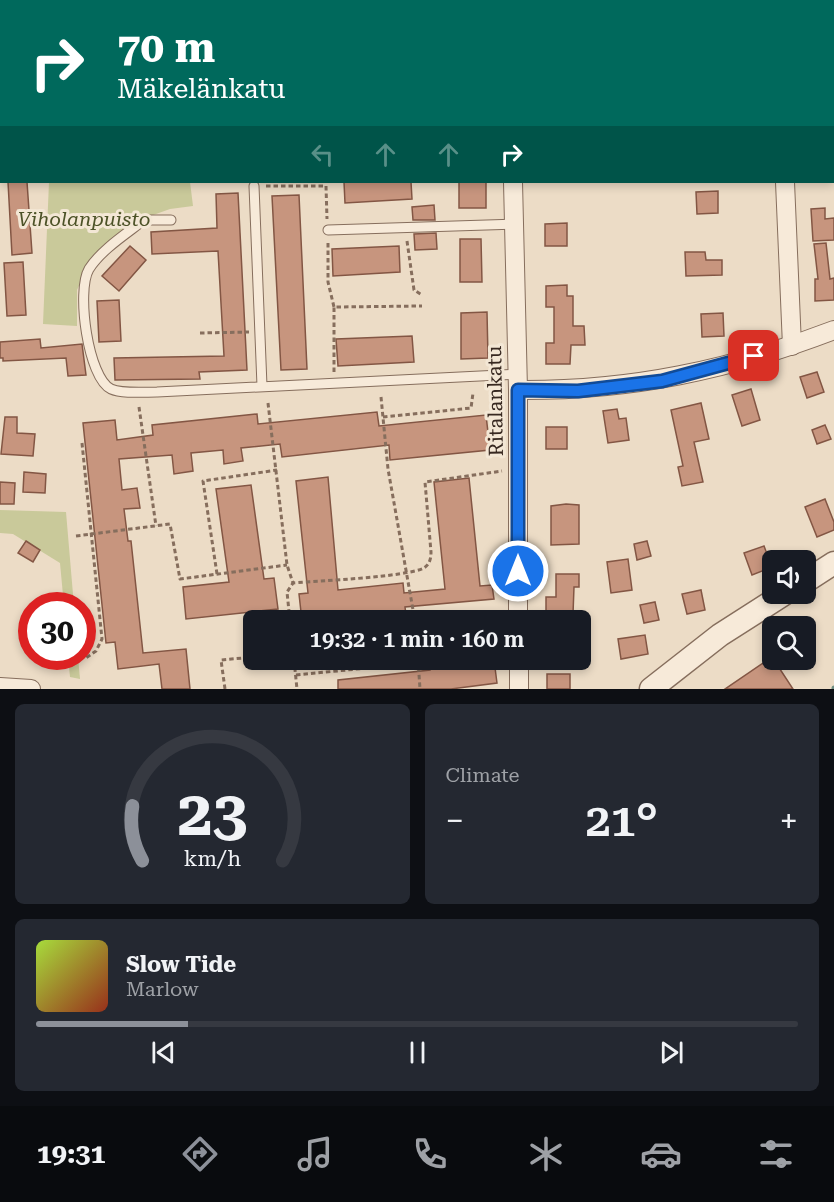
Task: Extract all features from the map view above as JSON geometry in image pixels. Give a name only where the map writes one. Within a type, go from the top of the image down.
[{"type":"street","name":"Ritalankatu","points":[[513,183],[518,382],[518,610]]},
{"type":"street","points":[[784,183],[792,346]]},
{"type":"street","points":[[518,382],[578,391],[662,381],[792,346],[834,330]]},
{"type":"street","points":[[816,575],[834,564]]},
{"type":"street","points":[[651,689],[720,635],[768,604]]},
{"type":"street","points":[[519,670],[519,689]]},
{"type":"street","points":[[0,687],[31,689]]},
{"type":"lane","points":[[254,186],[262,386]]},
{"type":"lane","points":[[171,220],[144,220],[94,263],[86,276],[82,301],[86,335],[103,383],[112,390],[157,392],[334,382],[518,382]]},
{"type":"lane","points":[[328,230],[514,224]]},
{"type":"path","points":[[254,186],[326,186],[328,282],[334,307],[334,382]]},
{"type":"path","points":[[406,227],[414,290],[422,295]]},
{"type":"path","points":[[334,307],[422,306]]},
{"type":"path","points":[[200,333],[260,332]]},
{"type":"path","points":[[383,417],[471,408],[473,393]]},
{"type":"path","points":[[381,397],[388,469],[413,610]]},
{"type":"path","points":[[268,403],[287,565],[293,583]]},
{"type":"path","points":[[139,407],[156,526]]},
{"type":"path","points":[[82,443],[102,639],[96,651]]},
{"type":"path","points":[[293,583],[405,572],[424,568],[430,561],[425,482],[518,468]]},
{"type":"path","points":[[217,574],[203,481],[277,470]]},
{"type":"path","points":[[76,536],[170,524],[180,579],[287,565]]},
{"type":"path","points":[[289,610],[287,592],[293,583]]},
{"type":"path","points":[[225,689],[220,660],[243,658]]},
{"type":"path","points":[[295,670],[297,689]]},
{"type":"path","points":[[296,675],[340,670]]},
{"type":"path","points":[[419,670],[420,689]]},
{"type":"green space","name":"Viholanpuisto","points":[[49,183],[190,183],[193,206],[170,209],[142,219],[88,266],[77,290],[77,326],[43,324]]},
{"type":"green space","points":[[0,510],[66,512],[73,592],[63,592],[60,563],[13,534],[0,533]]},
{"type":"green space","points":[[69,670],[79,670],[80,679],[70,677]]},
{"type":"building","points":[[8,183],[27,183],[32,253],[12,255]]},
{"type":"building","points":[[344,183],[411,183],[412,199],[345,203]]},
{"type":"building","points":[[459,183],[486,183],[486,208],[459,208]]},
{"type":"building","points":[[718,191],[718,213],[697,214],[696,192]]},
{"type":"building","points":[[238,193],[247,370],[199,372],[200,379],[115,380],[114,358],[224,356],[218,251],[152,254],[151,232],[217,228],[216,194]]},
{"type":"building","points":[[299,195],[307,369],[281,370],[272,196]]},
{"type":"building","points":[[434,205],[435,220],[413,220],[412,207]]},
{"type":"building","points":[[825,208],[825,219],[834,218],[834,240],[813,241],[811,209]]},
{"type":"building","points":[[567,223],[567,246],[545,246],[545,224]]},
{"type":"building","points":[[436,233],[437,249],[415,250],[414,234]]},
{"type":"building","points":[[460,239],[481,239],[482,282],[460,282]]},
{"type":"building","points":[[826,243],[830,279],[834,278],[834,300],[815,301],[815,279],[818,279],[814,244]]},
{"type":"building","points":[[130,246],[146,260],[119,291],[102,276]]},
{"type":"building","points":[[399,246],[400,272],[333,276],[332,249]]},
{"type":"building","points":[[685,252],[705,252],[706,260],[722,260],[722,275],[686,276]]},
{"type":"building","points":[[23,262],[26,315],[7,316],[4,263]]},
{"type":"building","points":[[567,285],[567,296],[573,296],[573,326],[584,326],[585,345],[571,345],[570,364],[546,364],[546,343],[554,343],[554,307],[546,307],[546,286]]},
{"type":"building","points":[[119,300],[121,341],[99,342],[97,301]]},
{"type":"building","points":[[487,312],[488,358],[461,359],[461,313]]},
{"type":"building","points":[[723,313],[724,336],[702,337],[701,314]]},
{"type":"building","points":[[412,336],[414,362],[338,366],[336,339]]},
{"type":"building","points":[[40,339],[41,348],[82,344],[86,375],[68,376],[66,358],[3,361],[3,358],[0,358],[0,342]]},
{"type":"building","points":[[817,372],[824,392],[807,398],[800,377]]},
{"type":"building","points":[[751,389],[760,420],[742,426],[732,395]]},
{"type":"building","points":[[701,403],[709,439],[694,442],[703,482],[682,486],[678,467],[683,466],[671,410]]},
{"type":"building","points":[[617,409],[619,419],[626,418],[629,440],[608,443],[603,411]]},
{"type":"building","points":[[377,412],[379,426],[486,415],[490,450],[390,460],[389,445],[282,457],[280,444],[241,448],[243,461],[224,464],[223,450],[191,453],[193,471],[174,474],[172,455],[119,459],[122,490],[137,488],[140,508],[124,509],[128,541],[131,541],[143,653],[186,649],[190,689],[162,689],[159,664],[118,669],[115,642],[106,643],[83,423],[115,420],[117,440],[153,435],[152,425],[257,414],[258,424]]},
{"type":"building","points":[[5,417],[17,417],[17,433],[35,434],[33,456],[1,454]]},
{"type":"building","points":[[825,425],[831,439],[817,444],[812,430]]},
{"type":"building","points":[[546,427],[567,427],[567,449],[546,449]]},
{"type":"building","points":[[24,472],[46,474],[45,493],[23,492]]},
{"type":"building","points":[[328,477],[338,590],[403,583],[404,593],[445,589],[434,482],[469,478],[480,586],[492,585],[494,599],[405,607],[405,610],[301,610],[299,594],[308,593],[296,481]]},
{"type":"building","points":[[0,482],[15,483],[14,504],[0,504]]},
{"type":"building","points":[[251,485],[264,579],[274,578],[278,609],[243,610],[243,613],[186,619],[183,587],[229,582],[216,489]]},
{"type":"building","points":[[825,499],[834,522],[834,530],[817,537],[805,507]]},
{"type":"building","points":[[579,505],[579,544],[551,545],[551,506]]},
{"type":"building","points":[[26,541],[40,550],[33,562],[18,553]]},
{"type":"building","points":[[647,541],[651,556],[637,560],[634,544]]},
{"type":"building","points":[[764,546],[766,550],[762,550],[762,571],[752,575],[744,553]]},
{"type":"building","points":[[628,559],[632,590],[611,593],[607,562]]},
{"type":"building","points":[[556,574],[579,574],[579,587],[574,587],[573,610],[546,610],[546,597],[556,597]]},
{"type":"building","points":[[701,590],[705,610],[687,614],[682,594]]},
{"type":"building","points":[[655,602],[659,620],[644,623],[640,605]]},
{"type":"building","points":[[645,635],[648,654],[621,659],[618,639]]},
{"type":"building","points":[[762,664],[762,670],[781,670],[793,689],[725,689]]},
{"type":"building","points":[[430,670],[495,670],[497,683],[451,689],[338,689],[338,680]]},
{"type":"building","points":[[547,674],[570,674],[570,689],[547,689]]},
{"type":"route","points":[[518,571],[518,390],[578,391],[662,381],[754,356]]}]
